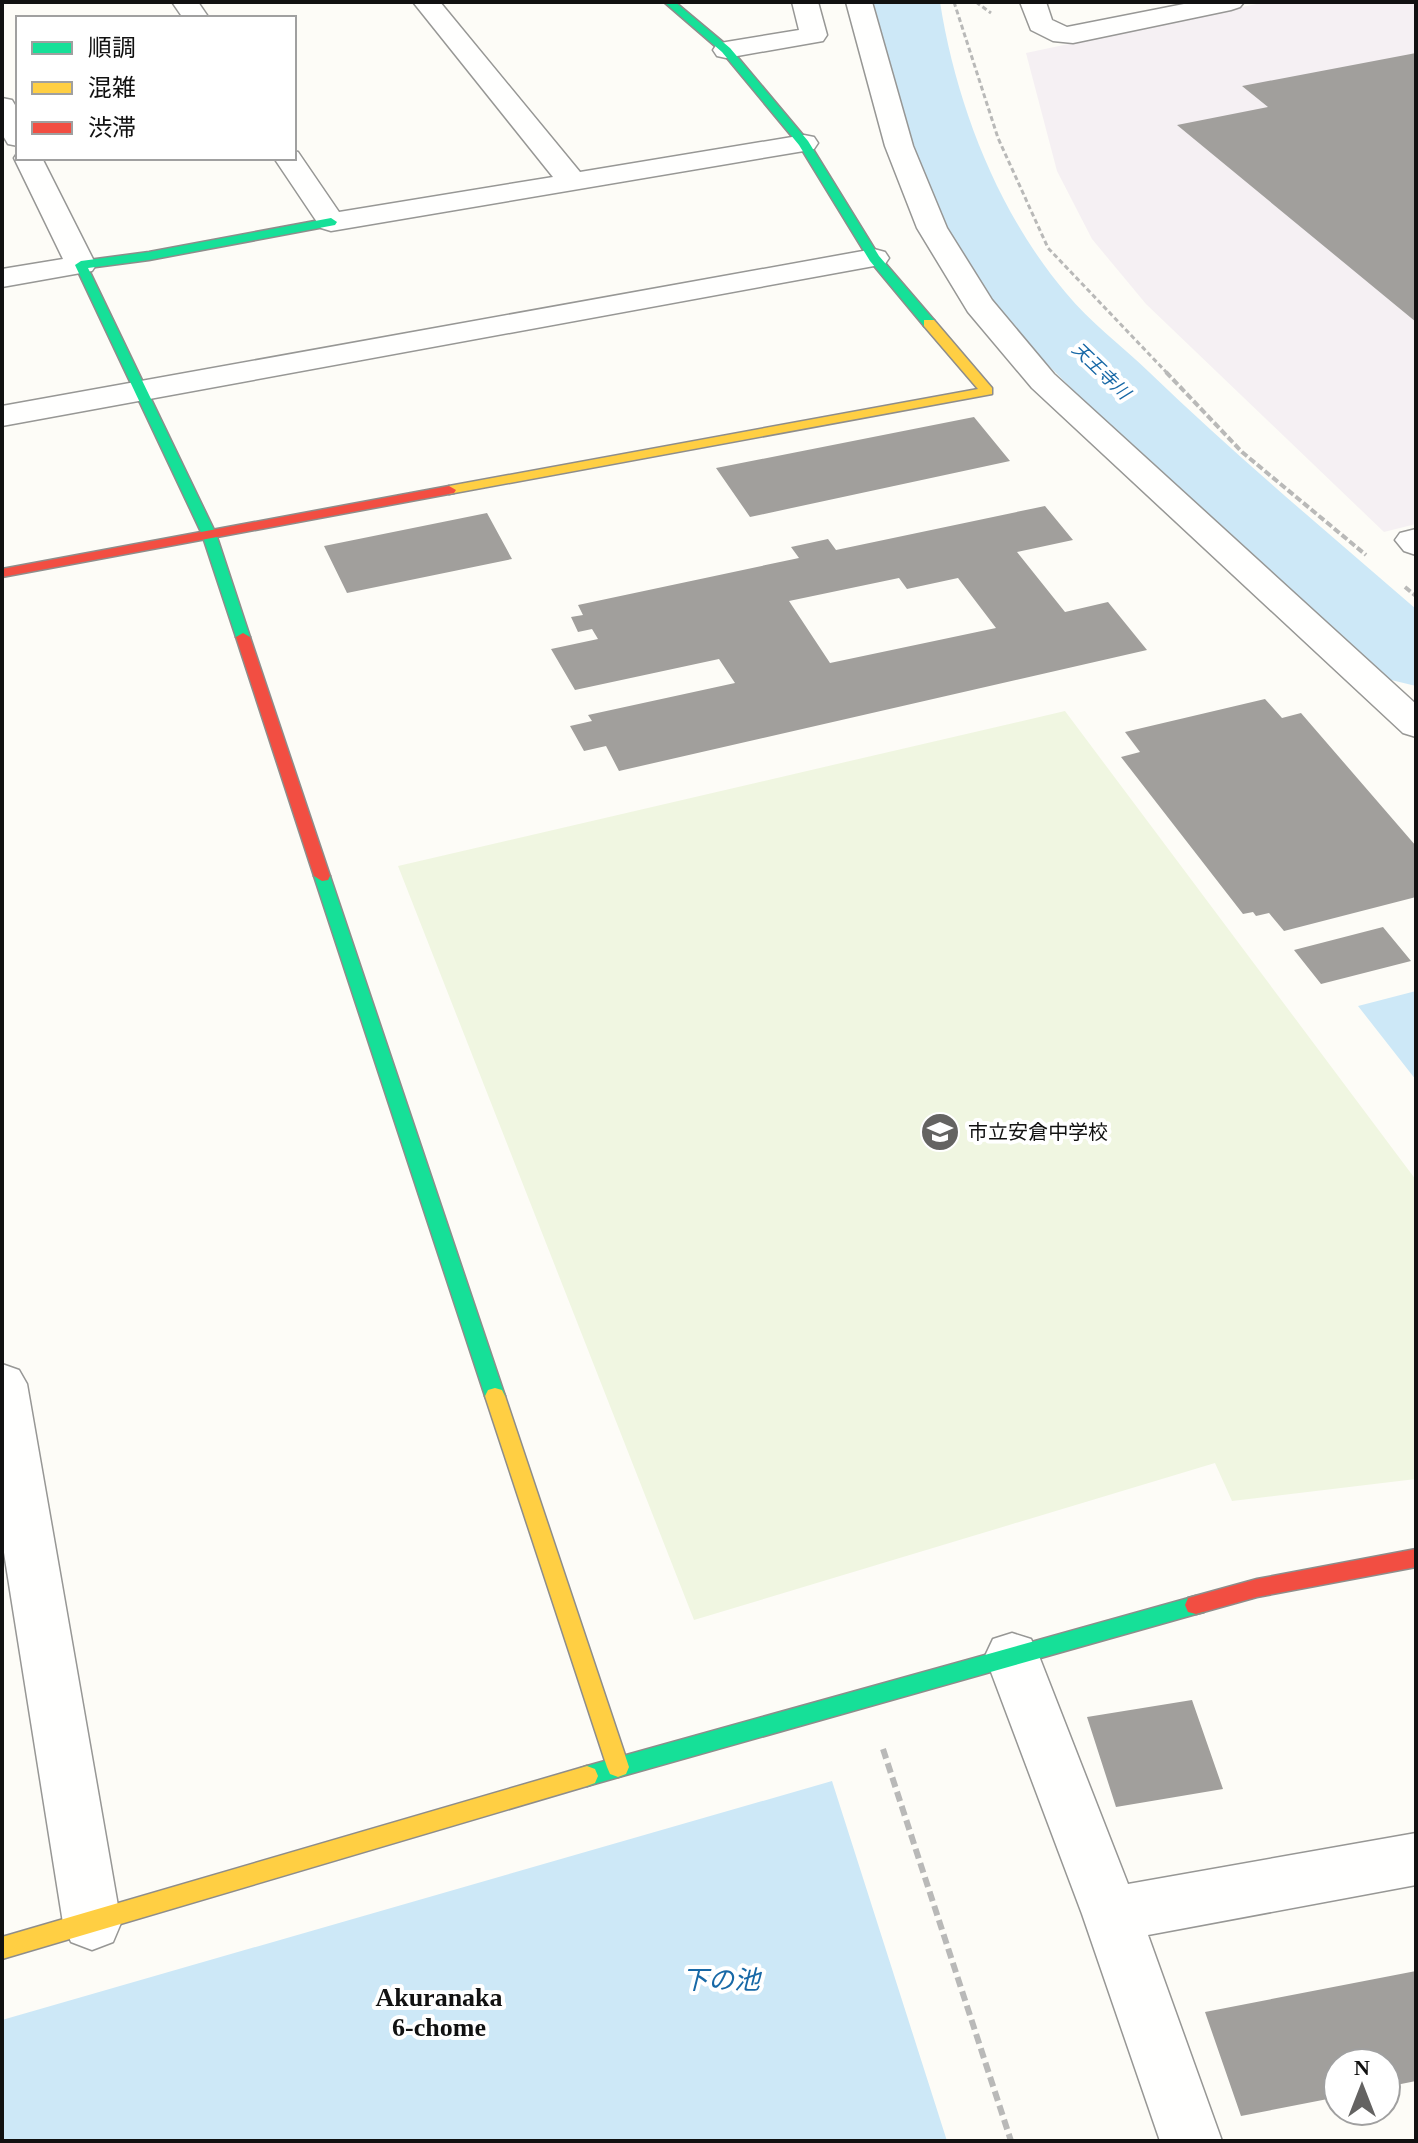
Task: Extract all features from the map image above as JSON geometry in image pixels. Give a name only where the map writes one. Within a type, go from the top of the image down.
[{"type":"street","points":[[426,2],[573,182]]},
{"type":"street","points":[[2,573],[987,391],[874,258],[804,143],[726,50],[669,2]]},
{"type":"street","points":[[726,50],[814,35],[805,2]]},
{"type":"street","points":[[859,2],[899,146],[932,228],[979,305],[1043,381],[1416,725]]},
{"type":"street","points":[[1033,2],[1040,24],[1062,35],[1231,2]]},
{"type":"street","points":[[2,106],[16,134]]},
{"type":"street","points":[[2,278],[149,256],[331,222],[804,143]]},
{"type":"street","points":[[29,160],[209,534],[618,1767]]},
{"type":"street","points":[[289,160],[331,222]]},
{"type":"street","points":[[2,416],[874,258]]},
{"type":"street","points":[[2,1384],[92,1923]]},
{"type":"street","points":[[2,1948],[618,1767],[1257,1588],[1416,1558]]},
{"type":"street","points":[[1012,1656],[1111,1914],[1191,2141]]},
{"type":"street","points":[[1111,1914],[1416,1859]]},
{"type":"path","points":[[954,2],[998,138],[1048,248],[1242,452],[1370,558]]},
{"type":"path","points":[[1404,587],[1416,596]]},
{"type":"path","points":[[881,1745],[1011,2141]]},
{"type":"shaded area","points":[[1266,2],[1416,2],[1416,524],[1384,532],[1146,304],[1092,239],[1057,171],[1026,53]]},
{"type":"green space","points":[[1065,711],[1416,1180],[1416,1479],[1232,1501],[1215,1463],[694,1620],[398,866]]},
{"type":"water","points":[[1416,991],[1416,1080],[1358,1006]]},
{"type":"water","name":"下の池","points":[[832,1781],[947,2141],[2,2141],[2,2020]]},
{"type":"building","points":[[1416,53],[1416,322],[1177,125],[1268,107],[1242,86]]},
{"type":"building","points":[[974,417],[1010,461],[750,517],[716,468]]},
{"type":"building","points":[[1045,506],[1073,540],[1017,552],[1065,612],[1108,602],[1147,650],[619,771],[606,746],[584,751],[570,726],[592,721],[588,715],[735,683],[719,659],[575,690],[551,649],[598,639],[592,629],[578,632],[571,617],[583,615],[578,605],[799,558],[791,547],[828,539],[836,550]],"holes":[[[899,578],[907,589],[958,578],[996,628],[830,663],[789,601]]]},
{"type":"building","points":[[487,513],[512,559],[347,593],[324,546]]},
{"type":"building","points":[[1265,699],[1282,718],[1301,713],[1416,846],[1416,897],[1284,931],[1269,913],[1256,916],[1253,912],[1243,914],[1121,757],[1140,752],[1125,732]]},
{"type":"building","points":[[1383,927],[1411,961],[1321,984],[1294,950]]},
{"type":"building","points":[[1192,1700],[1223,1789],[1116,1807],[1087,1717]]},
{"type":"building","points":[[1416,1971],[1416,2081],[1402,2084],[1402,2047],[1322,2047],[1322,2100],[1241,2116],[1205,2012]]},
{"type":"waterway","name":"天王寺川","points":[[907,2],[912,38],[941,140],[980,224],[1038,310],[1170,439],[1416,658]]},
{"type":"traffic: fast","points":[[669,2],[726,50],[804,143],[874,258],[929,323]]},
{"type":"traffic: fast","points":[[243,637],[209,534],[81,265],[149,256],[331,222]]},
{"type":"traffic: fast","points":[[322,876],[495,1396]]},
{"type":"traffic: fast","points":[[587,1776],[1196,1605]]},
{"type":"traffic: slow","points":[[449,490],[987,391],[929,323]]},
{"type":"traffic: slow","points":[[495,1396],[618,1767]]},
{"type":"traffic: slow","points":[[2,1948],[587,1776]]},
{"type":"traffic: jam","points":[[2,573],[449,490]]},
{"type":"traffic: jam","points":[[243,637],[322,876]]},
{"type":"traffic: jam","points":[[1196,1605],[1257,1588],[1416,1558]]},
{"type":"place","name":"市立安倉中学校","points":[[940,1132]]},
{"type":"district","name":"Akuranaka 6-chome","points":[[439,2012]]}]
